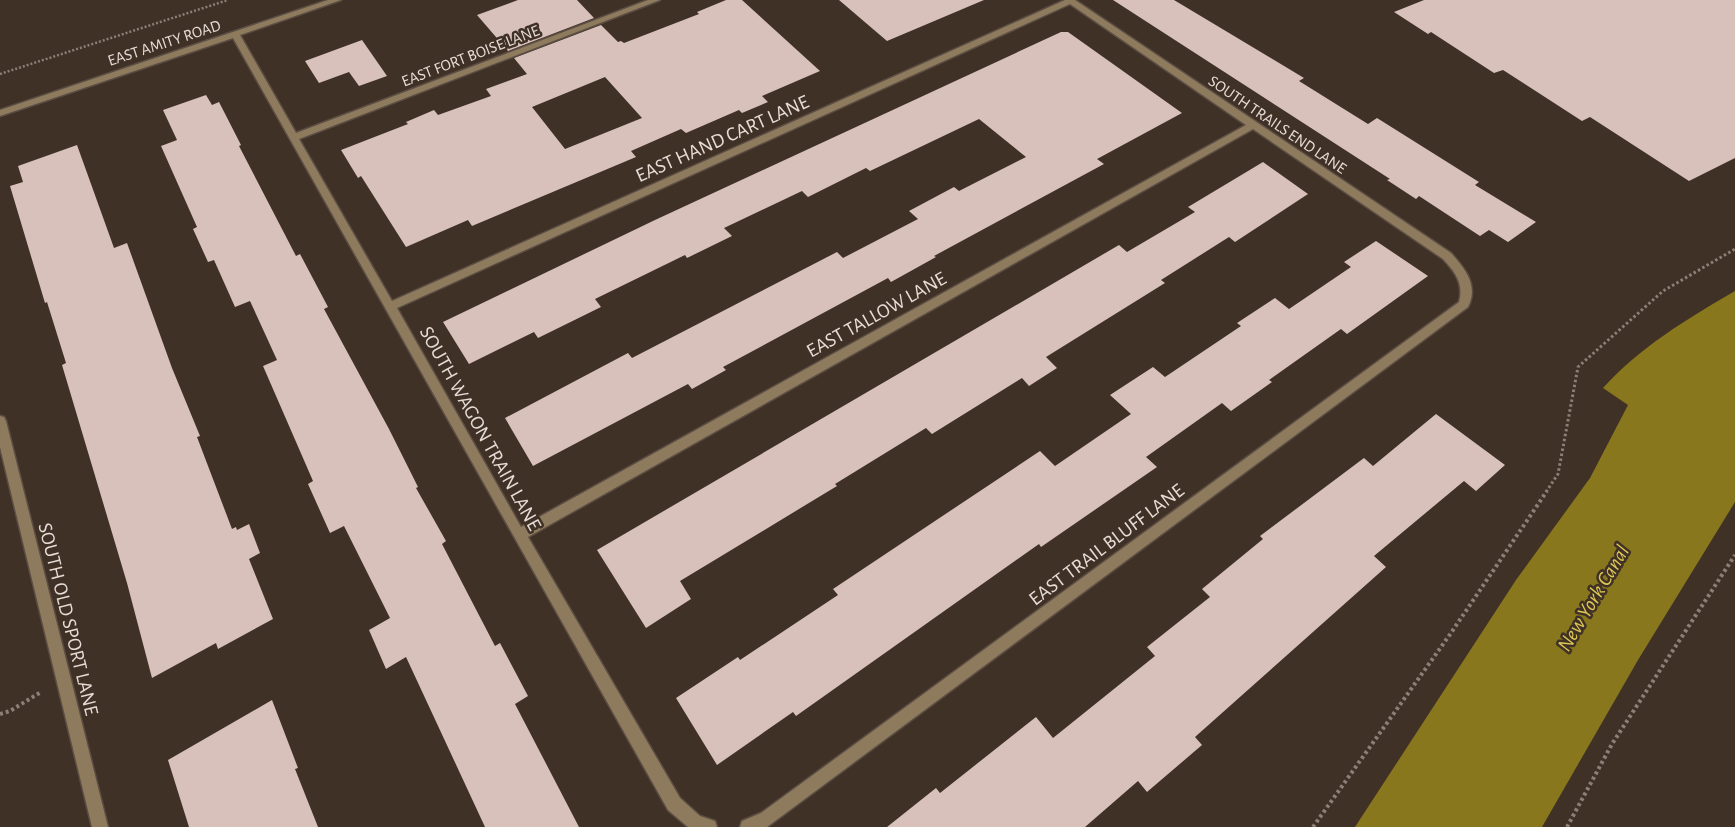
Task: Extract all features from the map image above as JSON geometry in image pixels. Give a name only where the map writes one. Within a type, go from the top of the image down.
[{"type":"street","name":"EAST AMITY ROAD","points":[[0,113],[337,0]]},
{"type":"street","name":"EAST FORT BOISE LANE","points":[[294,137],[656,0]]},
{"type":"street","name":"SOUTH TRAILS END LANE","points":[[1069,0],[1447,256],[1465,279]]},
{"type":"street","name":"EAST HAND CART LANE","points":[[389,307],[1069,0]]},
{"type":"street","name":"SOUTH WAGON TRAIN LANE","points":[[236,34],[518,536],[674,804],[695,822],[709,827]]},
{"type":"street","name":"EAST TALLOW LANE","points":[[518,536],[1253,125]]},
{"type":"street","name":"EAST TRAIL BLUFF LANE","points":[[748,827],[767,819],[1464,304],[1468,292],[1465,279]]},
{"type":"street","name":"SOUTH OLD SPORT LANE","points":[[0,421],[100,827]]},
{"type":"path","points":[[0,74],[228,0]]},
{"type":"path","points":[[1313,827],[1451,633],[1558,474],[1578,367],[1663,291],[1735,249]]},
{"type":"path","points":[[1567,827],[1612,744],[1735,555]]},
{"type":"path","points":[[0,714],[10,711],[64,679]]},
{"type":"water","name":"New York Canal","points":[[1735,291],[1735,502],[1638,660],[1542,827],[1355,827],[1516,580],[1590,478],[1628,405],[1603,388],[1632,359],[1648,347],[1682,323]]},
{"type":"building","points":[[518,0],[577,0],[594,18],[508,51],[477,15]]},
{"type":"building","points":[[726,0],[742,0],[820,71],[762,96],[768,102],[742,113],[739,110],[686,133],[681,129],[631,151],[636,157],[472,226],[468,220],[406,247],[361,176],[358,178],[341,150],[408,124],[406,122],[434,110],[438,115],[491,96],[486,89],[527,74],[514,58],[601,25],[618,42],[624,43],[699,14],[697,12]],"holes":[[[605,77],[642,118],[565,149],[532,107]]]},
{"type":"building","points":[[839,0],[984,0],[887,41]]},
{"type":"building","points":[[1113,0],[1174,0],[1304,78],[1299,81],[1368,124],[1377,118],[1479,182],[1475,185],[1536,222],[1508,242],[1489,230],[1480,236],[1419,196],[1416,199],[1387,180],[1390,179]]},
{"type":"building","points":[[1424,0],[1735,0],[1735,158],[1689,181],[1590,117],[1582,121],[1503,70],[1494,73],[1431,32],[1428,34],[1394,12]]},
{"type":"building","points":[[1061,32],[1068,32],[1182,113],[1097,159],[1104,164],[934,256],[936,257],[891,282],[888,278],[723,367],[726,370],[692,389],[688,384],[533,466],[505,418],[628,353],[632,358],[837,252],[843,258],[918,219],[909,211],[954,187],[959,191],[1026,157],[979,119],[870,171],[866,168],[808,197],[802,191],[724,228],[732,236],[687,258],[685,255],[595,299],[601,307],[538,338],[534,332],[469,364],[443,322],[655,220]]},
{"type":"building","points":[[362,40],[387,76],[359,86],[349,72],[319,83],[305,61]]},
{"type":"building","points":[[206,95],[212,105],[219,102],[241,145],[239,146],[296,256],[300,254],[328,307],[324,309],[389,429],[418,487],[416,488],[446,541],[442,544],[495,646],[500,643],[528,696],[515,704],[579,827],[485,827],[406,657],[386,669],[369,630],[390,618],[344,526],[330,533],[308,484],[313,481],[263,366],[277,360],[250,301],[235,307],[214,260],[208,262],[193,229],[197,227],[161,146],[177,140],[163,110]]},
{"type":"building","points":[[77,145],[114,248],[127,243],[172,368],[200,436],[197,437],[232,529],[236,527],[237,530],[249,524],[260,553],[249,559],[273,619],[218,649],[216,643],[152,678],[127,583],[62,365],[66,363],[47,302],[45,303],[10,186],[23,182],[18,166]]},
{"type":"building","points":[[1263,162],[1308,194],[1235,242],[1229,237],[1161,280],[1165,283],[1046,357],[1057,368],[1029,386],[1022,378],[932,434],[926,428],[835,484],[837,486],[680,581],[691,599],[646,628],[597,550],[1119,245],[1127,252],[1195,212],[1188,207]]},
{"type":"building","points":[[1376,241],[1428,276],[1347,334],[1341,329],[1269,380],[1272,382],[1231,411],[1222,403],[1146,457],[1157,467],[1041,547],[1039,544],[796,716],[793,712],[717,765],[676,698],[738,657],[740,660],[838,595],[833,589],[1040,451],[1055,466],[1131,414],[1110,395],[1153,367],[1165,377],[1241,326],[1237,323],[1275,298],[1289,309],[1351,267],[1344,262]]},
{"type":"building","points":[[1436,414],[1505,465],[1476,491],[1464,481],[1374,556],[1386,567],[1195,737],[1202,745],[1147,792],[1138,781],[1085,827],[887,827],[936,788],[940,793],[1036,717],[1053,738],[1155,656],[1147,647],[1210,597],[1202,589],[1263,539],[1260,536],[1364,458],[1373,466]]},
{"type":"building","points":[[272,700],[298,768],[295,769],[318,827],[189,827],[168,760]]}]
